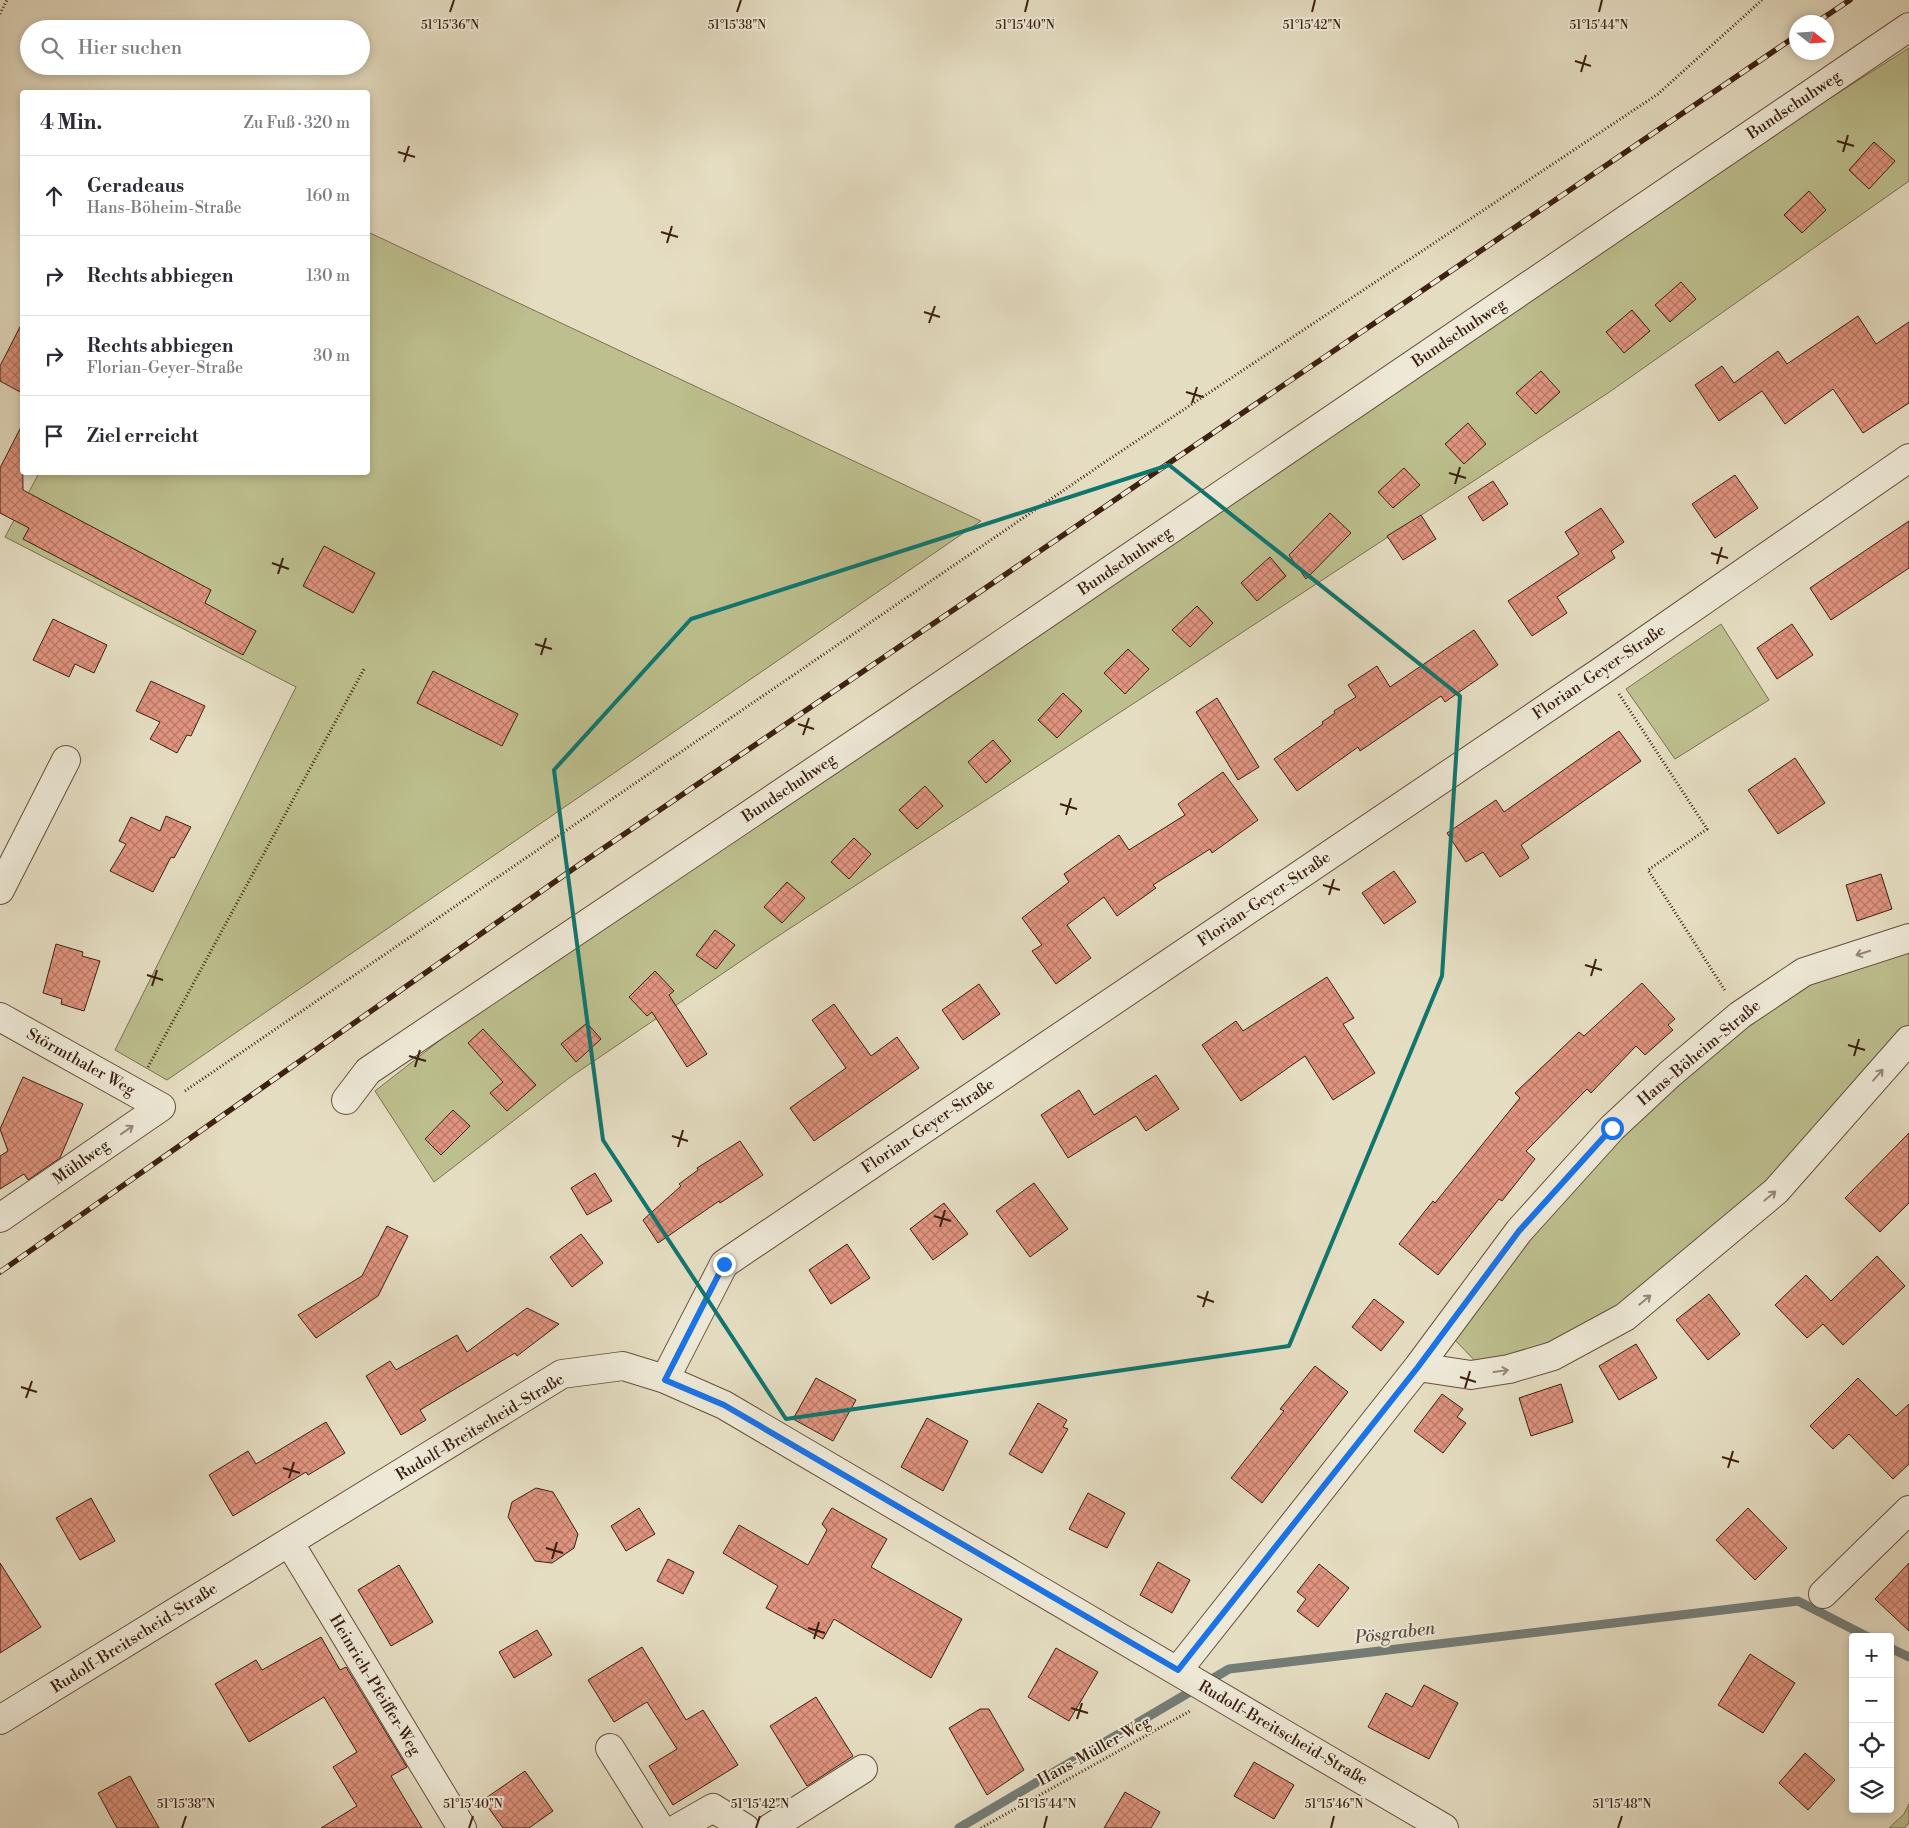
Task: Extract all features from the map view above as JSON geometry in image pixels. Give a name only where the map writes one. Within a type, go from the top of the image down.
[{"type":"street","name":"Bundschuhweg","points":[[346,1100],[368,1071],[899,714],[1909,27]]},
{"type":"street","name":"Florian-Geyer-Straße","points":[[665,1380],[724,1264],[1603,670],[1909,458]]},
{"type":"street","points":[[0,890],[66,760]]},
{"type":"street","name":"Hans-Böheim-Straße","points":[[1200,1684],[1418,1367],[1519,1231],[1606,1136],[1670,1074],[1740,1015],[1804,972],[1909,938]]},
{"type":"street","name":"Störmthaler Weg","points":[[0,1017],[161,1107]]},
{"type":"street","points":[[1418,1367],[1471,1375],[1509,1370],[1553,1356],[1625,1317],[1776,1191],[1909,1040]]},
{"type":"street","name":"Mühlweg","points":[[0,1218],[161,1107]]},
{"type":"street","name":"Rudolf-Breitscheid-Straße","points":[[0,1720],[562,1374],[623,1366],[665,1380],[724,1405],[1444,1828]]},
{"type":"street","points":[[1823,1594],[1909,1510]]},
{"type":"street","name":"Heinrich-Pfeiffer-Weg","points":[[289,1542],[462,1828]]},
{"type":"street","points":[[610,1748],[660,1828]]},
{"type":"street","points":[[770,1828],[863,1770]]},
{"type":"street","points":[[678,1828],[712,1808],[745,1828]]},
{"type":"path","points":[[0,14],[7,0]]},
{"type":"path","points":[[161,1107],[1105,462],[1658,94],[1762,0]]},
{"type":"path","points":[[133,1091],[364,669]]},
{"type":"path","points":[[1603,670],[1707,830],[1648,870],[1740,1015]]},
{"type":"path","name":"Hans-Müller-Weg","points":[[982,1828],[1200,1684]]},
{"type":"highlighted area","points":[[1169,465],[1460,696],[1442,976],[1289,1346],[786,1419],[603,1140],[554,770],[691,619]]},
{"type":"green space","points":[[1909,48],[1909,181],[1608,393],[766,944],[569,1078],[434,1182],[375,1091],[471,1016],[1690,187]]},
{"type":"green space","points":[[370,233],[981,521],[167,1080],[115,1050],[296,687],[5,537],[38,475],[370,475]]},
{"type":"green space","points":[[1721,624],[1769,700],[1675,759],[1626,689]]},
{"type":"green space","points":[[1909,950],[1909,1027],[1770,1181],[1624,1306],[1558,1343],[1480,1366],[1453,1338],[1526,1236],[1676,1078],[1808,982]]},
{"type":"green space","points":[[1909,1804],[1909,1823],[1904,1828],[1889,1828],[1904,1814]]},
{"type":"building","points":[[1874,142],[1895,161],[1869,189],[1849,170]]},
{"type":"building","points":[[1809,191],[1826,210],[1802,233],[1784,215]]},
{"type":"building","points":[[1681,282],[1696,299],[1670,322],[1655,305]]},
{"type":"building","points":[[1632,310],[1650,331],[1624,353],[1606,332]]},
{"type":"building","points":[[1858,316],[1876,344],[1909,322],[1909,403],[1863,433],[1833,389],[1785,424],[1762,391],[1719,421],[1695,385],[1722,366],[1734,383],[1778,351],[1787,364]]},
{"type":"building","points":[[20,327],[20,392],[0,381],[0,366]]},
{"type":"building","points":[[1541,371],[1560,392],[1536,414],[1516,393]]},
{"type":"building","points":[[1468,423],[1486,444],[1464,464],[1445,444]]},
{"type":"building","points":[[20,429],[20,475],[23,475],[23,490],[211,590],[205,603],[256,631],[243,655],[23,539],[29,528],[0,513],[0,468]]},
{"type":"building","points":[[1404,468],[1420,485],[1393,508],[1378,492]]},
{"type":"building","points":[[1735,475],[1758,508],[1715,538],[1692,504]]},
{"type":"building","points":[[1493,481],[1508,504],[1483,521],[1468,497]]},
{"type":"building","points":[[1601,508],[1624,542],[1611,551],[1615,558],[1557,597],[1567,613],[1532,636],[1508,601],[1579,554],[1565,532]]},
{"type":"building","points":[[1330,513],[1351,533],[1306,579],[1289,555]]},
{"type":"building","points":[[1421,515],[1436,539],[1403,560],[1387,536]]},
{"type":"building","points":[[1909,521],[1909,568],[1831,620],[1810,588]]},
{"type":"building","points":[[324,546],[375,573],[353,613],[303,586]]},
{"type":"building","points":[[1270,557],[1286,576],[1257,601],[1241,583]]},
{"type":"building","points":[[1197,606],[1213,623],[1190,647],[1172,630]]},
{"type":"building","points":[[53,619],[107,645],[94,673],[75,664],[69,677],[33,660]]},
{"type":"building","points":[[1792,624],[1813,655],[1777,679],[1757,648]]},
{"type":"building","points":[[1474,630],[1498,665],[1445,702],[1441,696],[1360,751],[1358,747],[1297,791],[1274,759],[1323,724],[1322,722],[1335,713],[1334,711],[1356,697],[1348,685],[1377,666],[1390,687]]},
{"type":"building","points":[[1128,649],[1149,669],[1125,694],[1104,673]]},
{"type":"building","points":[[433,671],[518,714],[502,746],[417,703]]},
{"type":"building","points":[[151,681],[205,706],[191,736],[187,735],[177,753],[150,739],[160,722],[136,711]]},
{"type":"building","points":[[1063,693],[1082,711],[1057,738],[1038,720]]},
{"type":"building","points":[[1217,698],[1259,767],[1238,780],[1196,712]]},
{"type":"building","points":[[1619,731],[1641,761],[1521,845],[1529,858],[1500,877],[1483,852],[1466,862],[1447,833],[1496,800],[1504,812]]},
{"type":"building","points":[[993,740],[1011,761],[986,783],[968,762]]},
{"type":"building","points":[[1795,758],[1825,803],[1778,834],[1748,790]]},
{"type":"building","points":[[1223,772],[1258,820],[1212,853],[1210,849],[1153,885],[1156,888],[1117,916],[1104,897],[1067,925],[1091,958],[1056,984],[1032,951],[1042,945],[1022,918],[1069,882],[1064,874],[1119,835],[1129,850],[1185,815],[1178,804]]},
{"type":"building","points":[[925,786],[943,806],[917,829],[899,810]]},
{"type":"building","points":[[166,816],[191,827],[174,858],[171,857],[153,892],[110,871],[126,844],[119,841],[131,817],[160,831]]},
{"type":"building","points":[[854,838],[871,854],[849,879],[831,862]]},
{"type":"building","points":[[1394,871],[1416,902],[1384,924],[1362,893]]},
{"type":"building","points":[[1881,874],[1892,909],[1857,921],[1846,885]]},
{"type":"building","points":[[787,882],[805,898],[782,923],[764,907]]},
{"type":"building","points":[[715,930],[735,945],[716,969],[696,955]]},
{"type":"building","points":[[56,944],[83,952],[82,956],[100,961],[84,1011],[61,1004],[62,999],[43,993]]},
{"type":"building","points":[[655,971],[674,991],[669,995],[707,1054],[687,1067],[652,1012],[647,1016],[629,997]]},
{"type":"building","points":[[1327,977],[1354,1018],[1343,1024],[1375,1073],[1333,1100],[1305,1056],[1241,1101],[1202,1045],[1236,1021],[1243,1031]]},
{"type":"building","points":[[1642,983],[1675,1019],[1668,1025],[1673,1030],[1645,1055],[1636,1046],[1591,1093],[1587,1089],[1526,1151],[1535,1159],[1502,1201],[1499,1199],[1438,1275],[1399,1244],[1433,1201],[1435,1203],[1520,1098],[1515,1093],[1579,1032],[1584,1036]]},
{"type":"building","points":[[979,984],[1000,1014],[963,1040],[942,1010]]},
{"type":"building","points":[[834,1004],[871,1056],[897,1037],[919,1068],[814,1141],[790,1108],[846,1068],[812,1020]]},
{"type":"building","points":[[587,1023],[601,1039],[576,1062],[561,1044]]},
{"type":"building","points":[[483,1029],[536,1085],[507,1111],[490,1093],[503,1082],[468,1043]]},
{"type":"building","points":[[1156,1075],[1179,1109],[1146,1131],[1136,1116],[1068,1158],[1041,1115],[1079,1090],[1094,1115]]},
{"type":"building","points":[[23,1077],[83,1104],[60,1158],[28,1180],[24,1174],[0,1189],[0,1156],[8,1151],[0,1129]]},
{"type":"building","points":[[453,1110],[470,1126],[441,1155],[425,1139]]},
{"type":"building","points":[[1909,1133],[1909,1203],[1880,1232],[1845,1198]]},
{"type":"building","points":[[740,1141],[763,1175],[720,1203],[719,1201],[658,1243],[643,1220],[681,1186],[679,1184],[698,1170],[697,1168]]},
{"type":"building","points":[[595,1173],[612,1201],[587,1215],[571,1188]]},
{"type":"building","points":[[1034,1183],[1068,1229],[1030,1257],[996,1211]]},
{"type":"building","points":[[944,1203],[968,1234],[933,1260],[910,1229]]},
{"type":"building","points":[[387,1226],[408,1236],[378,1296],[316,1338],[298,1315],[362,1276]]},
{"type":"building","points":[[581,1234],[603,1263],[572,1287],[550,1257]]},
{"type":"building","points":[[847,1244],[870,1278],[831,1304],[809,1270]]},
{"type":"building","points":[[1877,1256],[1905,1286],[1843,1345],[1823,1324],[1807,1338],[1775,1305],[1806,1275],[1831,1301]]},
{"type":"building","points":[[1709,1294],[1740,1334],[1708,1360],[1676,1320]]},
{"type":"building","points":[[1374,1299],[1404,1322],[1381,1351],[1352,1327]]},
{"type":"building","points":[[527,1308],[559,1324],[517,1356],[515,1353],[420,1410],[426,1420],[401,1435],[366,1376],[390,1361],[396,1370],[457,1335],[467,1352]]},
{"type":"building","points":[[1636,1344],[1657,1378],[1619,1400],[1599,1366]]},
{"type":"building","points":[[1315,1366],[1348,1392],[1262,1503],[1231,1478],[1284,1411],[1280,1409]]},
{"type":"building","points":[[816,1378],[856,1400],[833,1441],[793,1419]]},
{"type":"building","points":[[1858,1378],[1896,1416],[1909,1404],[1909,1464],[1893,1479],[1849,1434],[1833,1449],[1810,1426]]},
{"type":"building","points":[[1561,1384],[1573,1422],[1531,1436],[1519,1398]]},
{"type":"building","points":[[1442,1394],[1463,1409],[1457,1417],[1466,1423],[1443,1453],[1414,1431]]},
{"type":"building","points":[[1038,1403],[1067,1420],[1063,1427],[1068,1429],[1042,1473],[1009,1454]]},
{"type":"building","points":[[927,1418],[968,1441],[943,1491],[901,1467]]},
{"type":"building","points":[[326,1422],[345,1453],[308,1475],[306,1472],[233,1516],[209,1475],[248,1451],[256,1464]]},
{"type":"building","points":[[536,1488],[553,1492],[578,1534],[574,1548],[552,1563],[535,1561],[508,1517],[512,1502]]},
{"type":"building","points":[[1088,1493],[1125,1513],[1107,1548],[1069,1529]]},
{"type":"building","points":[[91,1498],[115,1541],[80,1560],[56,1518]]},
{"type":"building","points":[[639,1508],[655,1534],[626,1551],[611,1526]]},
{"type":"building","points":[[832,1508],[887,1539],[871,1567],[962,1619],[931,1678],[834,1619],[823,1639],[766,1608],[778,1586],[723,1553],[739,1525],[808,1565],[827,1530],[822,1524]]},
{"type":"building","points":[[1748,1508],[1787,1548],[1755,1580],[1716,1540]]},
{"type":"building","points":[[668,1559],[694,1572],[683,1594],[657,1581]]},
{"type":"building","points":[[1158,1562],[1190,1580],[1172,1613],[1140,1595]]},
{"type":"building","points":[[0,1563],[41,1627],[0,1653]]},
{"type":"building","points":[[1909,1563],[1909,1631],[1875,1599]]},
{"type":"building","points":[[1319,1564],[1349,1588],[1318,1627],[1297,1611],[1306,1599],[1297,1592]]},
{"type":"building","points":[[399,1565],[433,1622],[391,1646],[358,1590]]},
{"type":"building","points":[[537,1630],[552,1655],[514,1678],[499,1652]]},
{"type":"building","points":[[321,1637],[340,1670],[346,1667],[407,1767],[391,1776],[422,1828],[321,1828],[357,1806],[333,1767],[357,1752],[324,1697],[249,1742],[215,1684],[256,1660],[262,1670]]},
{"type":"building","points":[[642,1647],[686,1720],[703,1710],[738,1765],[673,1805],[649,1766],[677,1749],[647,1702],[614,1722],[588,1680]]},
{"type":"building","points":[[1056,1648],[1098,1672],[1069,1721],[1028,1697]]},
{"type":"building","points":[[1750,1654],[1795,1683],[1763,1733],[1718,1705]]},
{"type":"building","points":[[1424,1685],[1458,1703],[1429,1759],[1368,1727],[1386,1693],[1412,1707]]},
{"type":"building","points":[[816,1697],[853,1756],[807,1786],[770,1726]]},
{"type":"building","points":[[980,1709],[989,1709],[1024,1770],[987,1795],[949,1728]]},
{"type":"building","points":[[1805,1753],[1835,1780],[1808,1810],[1779,1783]]},
{"type":"building","points":[[1254,1762],[1294,1785],[1274,1819],[1234,1796]]},
{"type":"building","points":[[525,1771],[553,1811],[529,1828],[503,1828],[483,1800]]},
{"type":"building","points":[[130,1776],[159,1828],[117,1828],[98,1793]]},
{"type":"building","points":[[1125,1792],[1160,1812],[1151,1828],[1104,1828]]},
{"type":"waterway","name":"Pösgraben","points":[[959,1828],[1229,1669],[1798,1601],[1860,1633]]},
{"type":"waterway","name":"Pösgraben","points":[[1894,1650],[1909,1657]]},
{"type":"railway","points":[[1828,15],[1850,0]]},
{"type":"railway","points":[[0,1272],[573,869],[1789,41]]},
{"type":"route","points":[[724,1264],[665,1380],[724,1405],[1178,1670],[1418,1367],[1519,1231],[1612,1128]]}]
